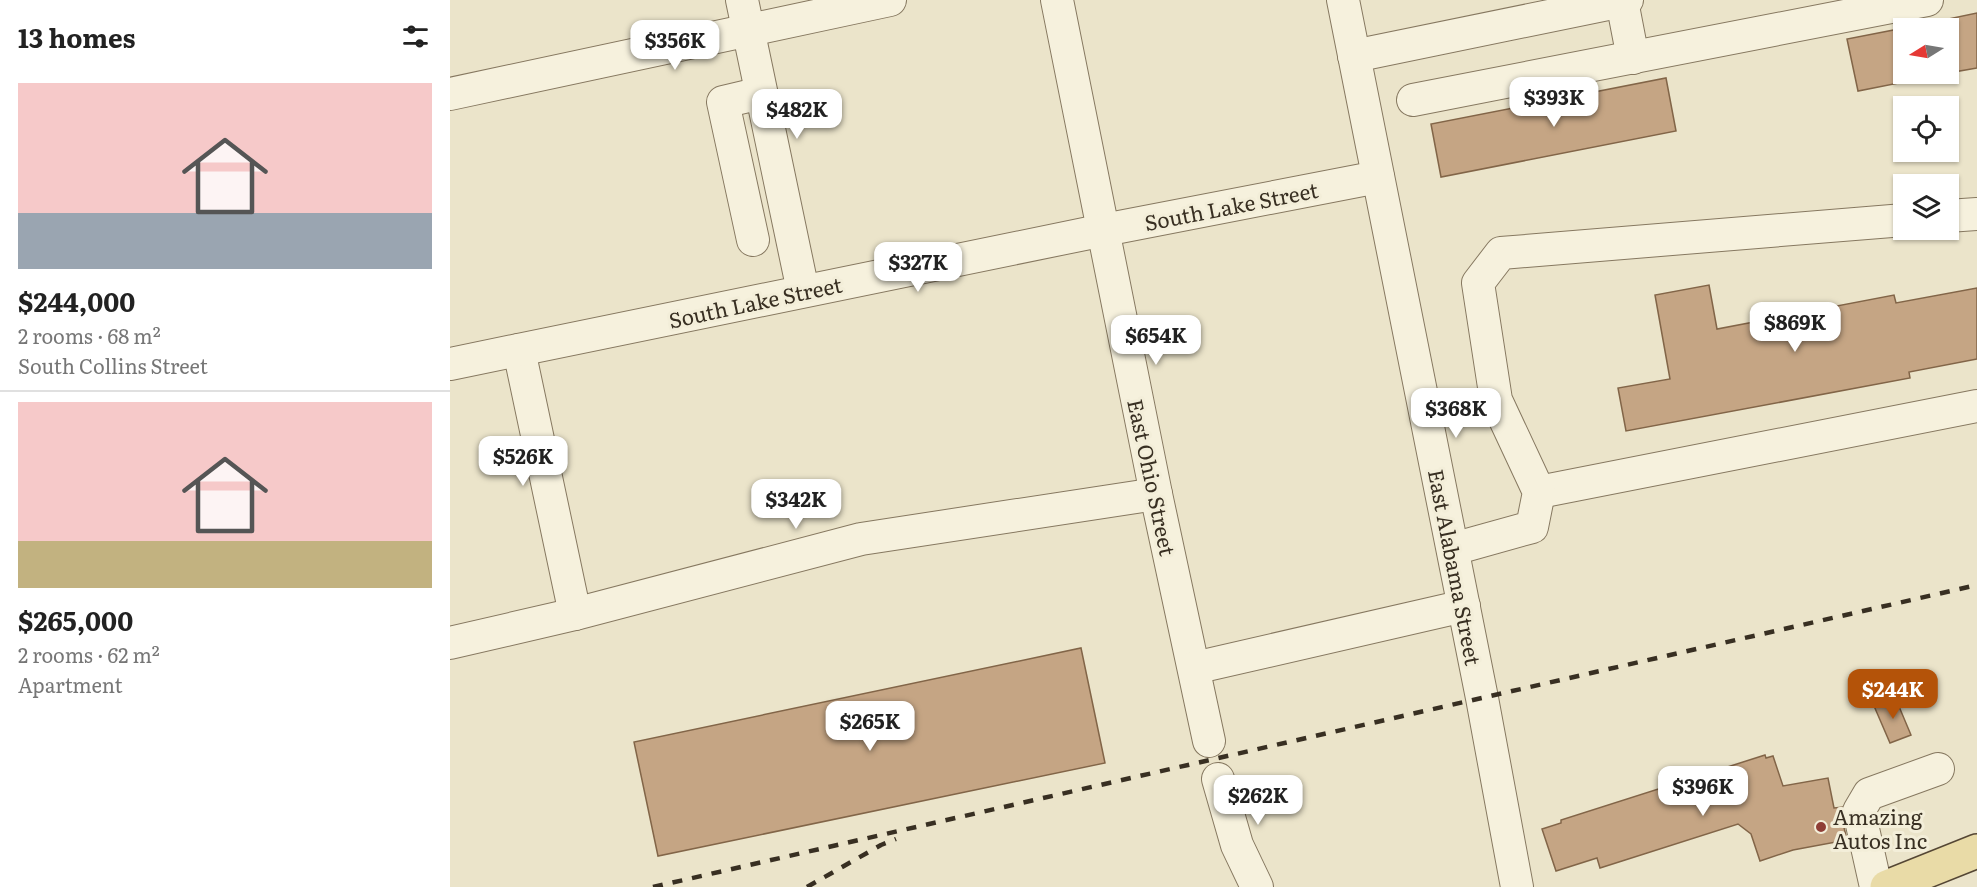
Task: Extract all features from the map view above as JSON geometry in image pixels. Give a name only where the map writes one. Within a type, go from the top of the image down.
[{"type":"main road","points":[[1887,887],[1977,851]]},
{"type":"street","points":[[742,0],[803,291]]},
{"type":"street","points":[[450,94],[890,0]]},
{"type":"street","name":"East Ohio Street","points":[[1057,0],[1156,494],[1209,741]]},
{"type":"street","name":"East Alabama Street","points":[[1343,0],[1453,549],[1517,887]]},
{"type":"street","points":[[1413,100],[1633,58],[1877,5],[1928,0]]},
{"type":"street","points":[[1354,56],[1615,1],[1633,58]]},
{"type":"street","points":[[753,240],[723,102],[762,93]]},
{"type":"street","name":"South Lake Street","points":[[450,364],[1104,230],[1378,177]]},
{"type":"street","points":[[1959,215],[1977,214]]},
{"type":"street","points":[[1453,549],[1532,527],[1539,492],[1496,400],[1478,283],[1501,253],[1893,221]]},
{"type":"street","points":[[519,350],[575,614]]},
{"type":"street","points":[[1539,492],[1977,405]]},
{"type":"street","points":[[450,643],[575,614],[861,539],[1156,494]]},
{"type":"street","points":[[1194,668],[1464,606]]},
{"type":"street","points":[[1876,887],[1859,811],[1869,794],[1938,769]]},
{"type":"street","points":[[1218,779],[1237,845],[1257,887]]},
{"type":"building","points":[[1977,13],[1977,68],[1959,71],[1959,18],[1953,18]]},
{"type":"building","points":[[1893,30],[1894,84],[1858,91],[1847,39]]},
{"type":"building","points":[[1666,78],[1676,131],[1441,177],[1431,124]]},
{"type":"building","points":[[1709,285],[1717,329],[1894,295],[1896,303],[1977,288],[1977,359],[1909,372],[1910,378],[1626,431],[1618,388],[1670,379],[1655,295]]},
{"type":"building","points":[[1081,648],[1105,763],[658,856],[634,742]]},
{"type":"building","points":[[1895,697],[1911,735],[1890,743],[1874,706]]},
{"type":"building","points":[[1765,755],[1766,758],[1773,756],[1783,786],[1828,778],[1834,808],[1843,807],[1841,815],[1847,840],[1793,850],[1760,861],[1751,834],[1738,824],[1600,868],[1597,858],[1556,871],[1542,829],[1561,823],[1561,820]]},
{"type":"railway","points":[[653,887],[1977,585]]},
{"type":"railway","points":[[807,887],[881,845],[896,839]]},
{"type":"place","name":"Amazing Autos Inc","points":[[1821,827]]}]
